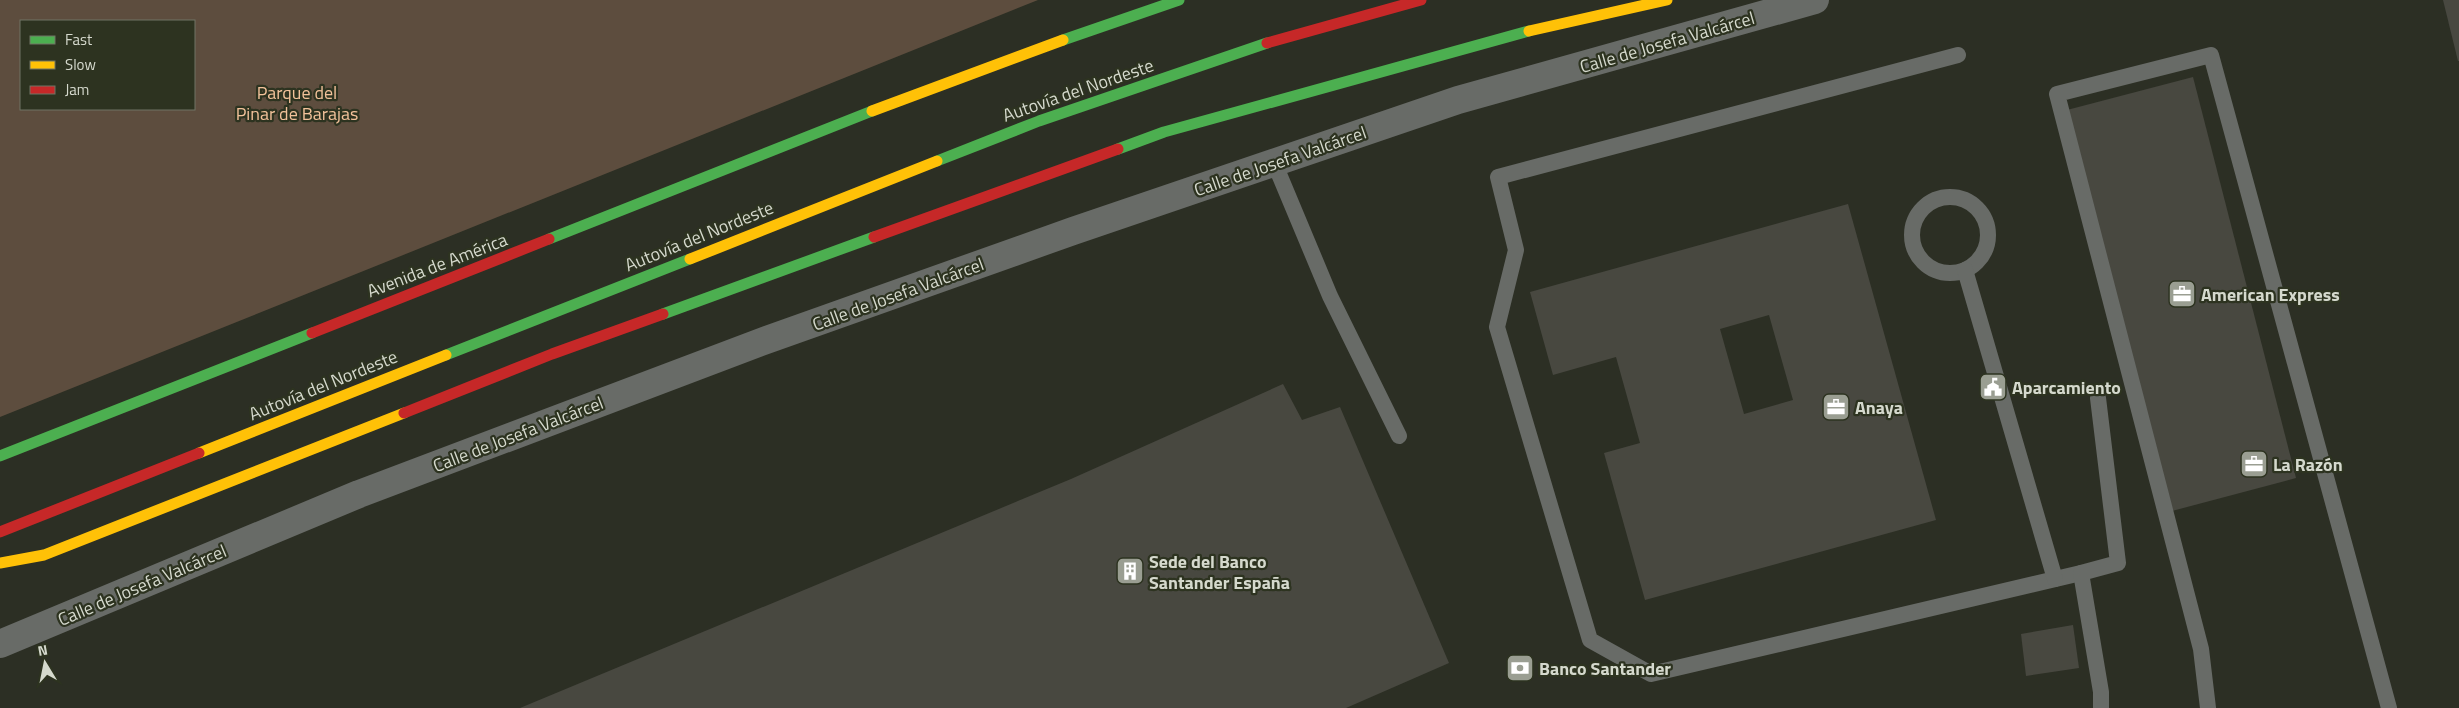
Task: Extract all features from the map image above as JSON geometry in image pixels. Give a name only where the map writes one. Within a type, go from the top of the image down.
[{"type":"highway","name":"Avenida de América","points":[[0,456],[887,105],[1124,18],[1179,0]]},
{"type":"highway","name":"Autovía del Nordeste","points":[[0,532],[1039,121],[1294,34],[1421,0]]},
{"type":"highway","points":[[0,564],[44,555],[552,354],[1164,132],[1532,30],[1667,0]]},
{"type":"street","name":"Calle de Josefa Valcárcel","points":[[0,644],[368,491],[762,342],[1073,231],[1458,100],[1815,0]]},
{"type":"lane","points":[[1958,55],[1498,177],[1516,250],[1497,328],[1590,640],[1650,674],[2056,579],[2118,562],[2098,398]]},
{"type":"lane","points":[[2208,708],[2201,649],[2057,94],[2212,55],[2389,708]]},
{"type":"lane","points":[[1274,162],[1330,296],[1399,436]]},
{"type":"lane","points":[[1954,196],[1977,207],[1984,217],[1988,229],[1988,242],[1983,253],[1976,263],[1965,270],[1952,273],[1940,272],[1928,267],[1918,258],[1913,246],[1911,234],[1913,221],[1920,210],[1930,202],[1942,197],[1954,196]]},
{"type":"lane","points":[[1965,270],[2056,579]]},
{"type":"lane","points":[[2081,573],[2101,692],[2101,708]]},
{"type":"green space","name":"Parque del Pinar de Barajas","points":[[0,0],[1038,0],[0,417]]},
{"type":"building","points":[[2443,0],[2459,0],[2459,61],[2458,61]]},
{"type":"building","name":"American Express","points":[[2193,77],[2296,478],[2172,511],[2067,110]]},
{"type":"building","name":"Anaya","points":[[1848,204],[1936,520],[1645,600],[1604,453],[1640,443],[1616,357],[1553,375],[1530,292]],"holes":[[[1769,315],[1793,400],[1744,414],[1720,329]]]},
{"type":"building","name":"Sede del Banco Santander España","points":[[1283,384],[1302,420],[1340,407],[1449,663],[1346,708],[520,708],[1071,479]]},
{"type":"building","points":[[2073,625],[2079,668],[2026,676],[2021,634]]},
{"type":"traffic: fast","points":[[1063,40],[1179,0]]},
{"type":"traffic: fast","points":[[1118,149],[1164,132],[1529,31]]},
{"type":"traffic: fast","points":[[937,161],[1039,121],[1267,43]]},
{"type":"traffic: fast","points":[[549,239],[872,111]]},
{"type":"traffic: fast","points":[[663,314],[874,237]]},
{"type":"traffic: fast","points":[[446,355],[690,259]]},
{"type":"traffic: fast","points":[[0,456],[312,333]]},
{"type":"traffic: slow","points":[[1529,31],[1667,0]]},
{"type":"traffic: slow","points":[[872,111],[1063,40]]},
{"type":"traffic: slow","points":[[690,259],[937,161]]},
{"type":"traffic: slow","points":[[199,453],[446,355]]},
{"type":"traffic: slow","points":[[0,563],[44,555],[404,413]]},
{"type":"traffic: jam","points":[[1267,43],[1421,0]]},
{"type":"traffic: jam","points":[[874,237],[1118,149]]},
{"type":"traffic: jam","points":[[312,333],[549,239]]},
{"type":"traffic: jam","points":[[404,413],[552,354],[663,314]]},
{"type":"traffic: jam","points":[[0,532],[199,453]]},
{"type":"place","name":"American Express","points":[[2182,294]]},
{"type":"place","name":"Aparcamiento","points":[[1993,387]]},
{"type":"place","name":"Anaya","points":[[1836,407]]},
{"type":"place","name":"La Razón","points":[[2254,464]]},
{"type":"place","name":"Sede del Banco Santander España","points":[[1130,571]]},
{"type":"place","name":"Banco Santander","points":[[1520,668]]}]
